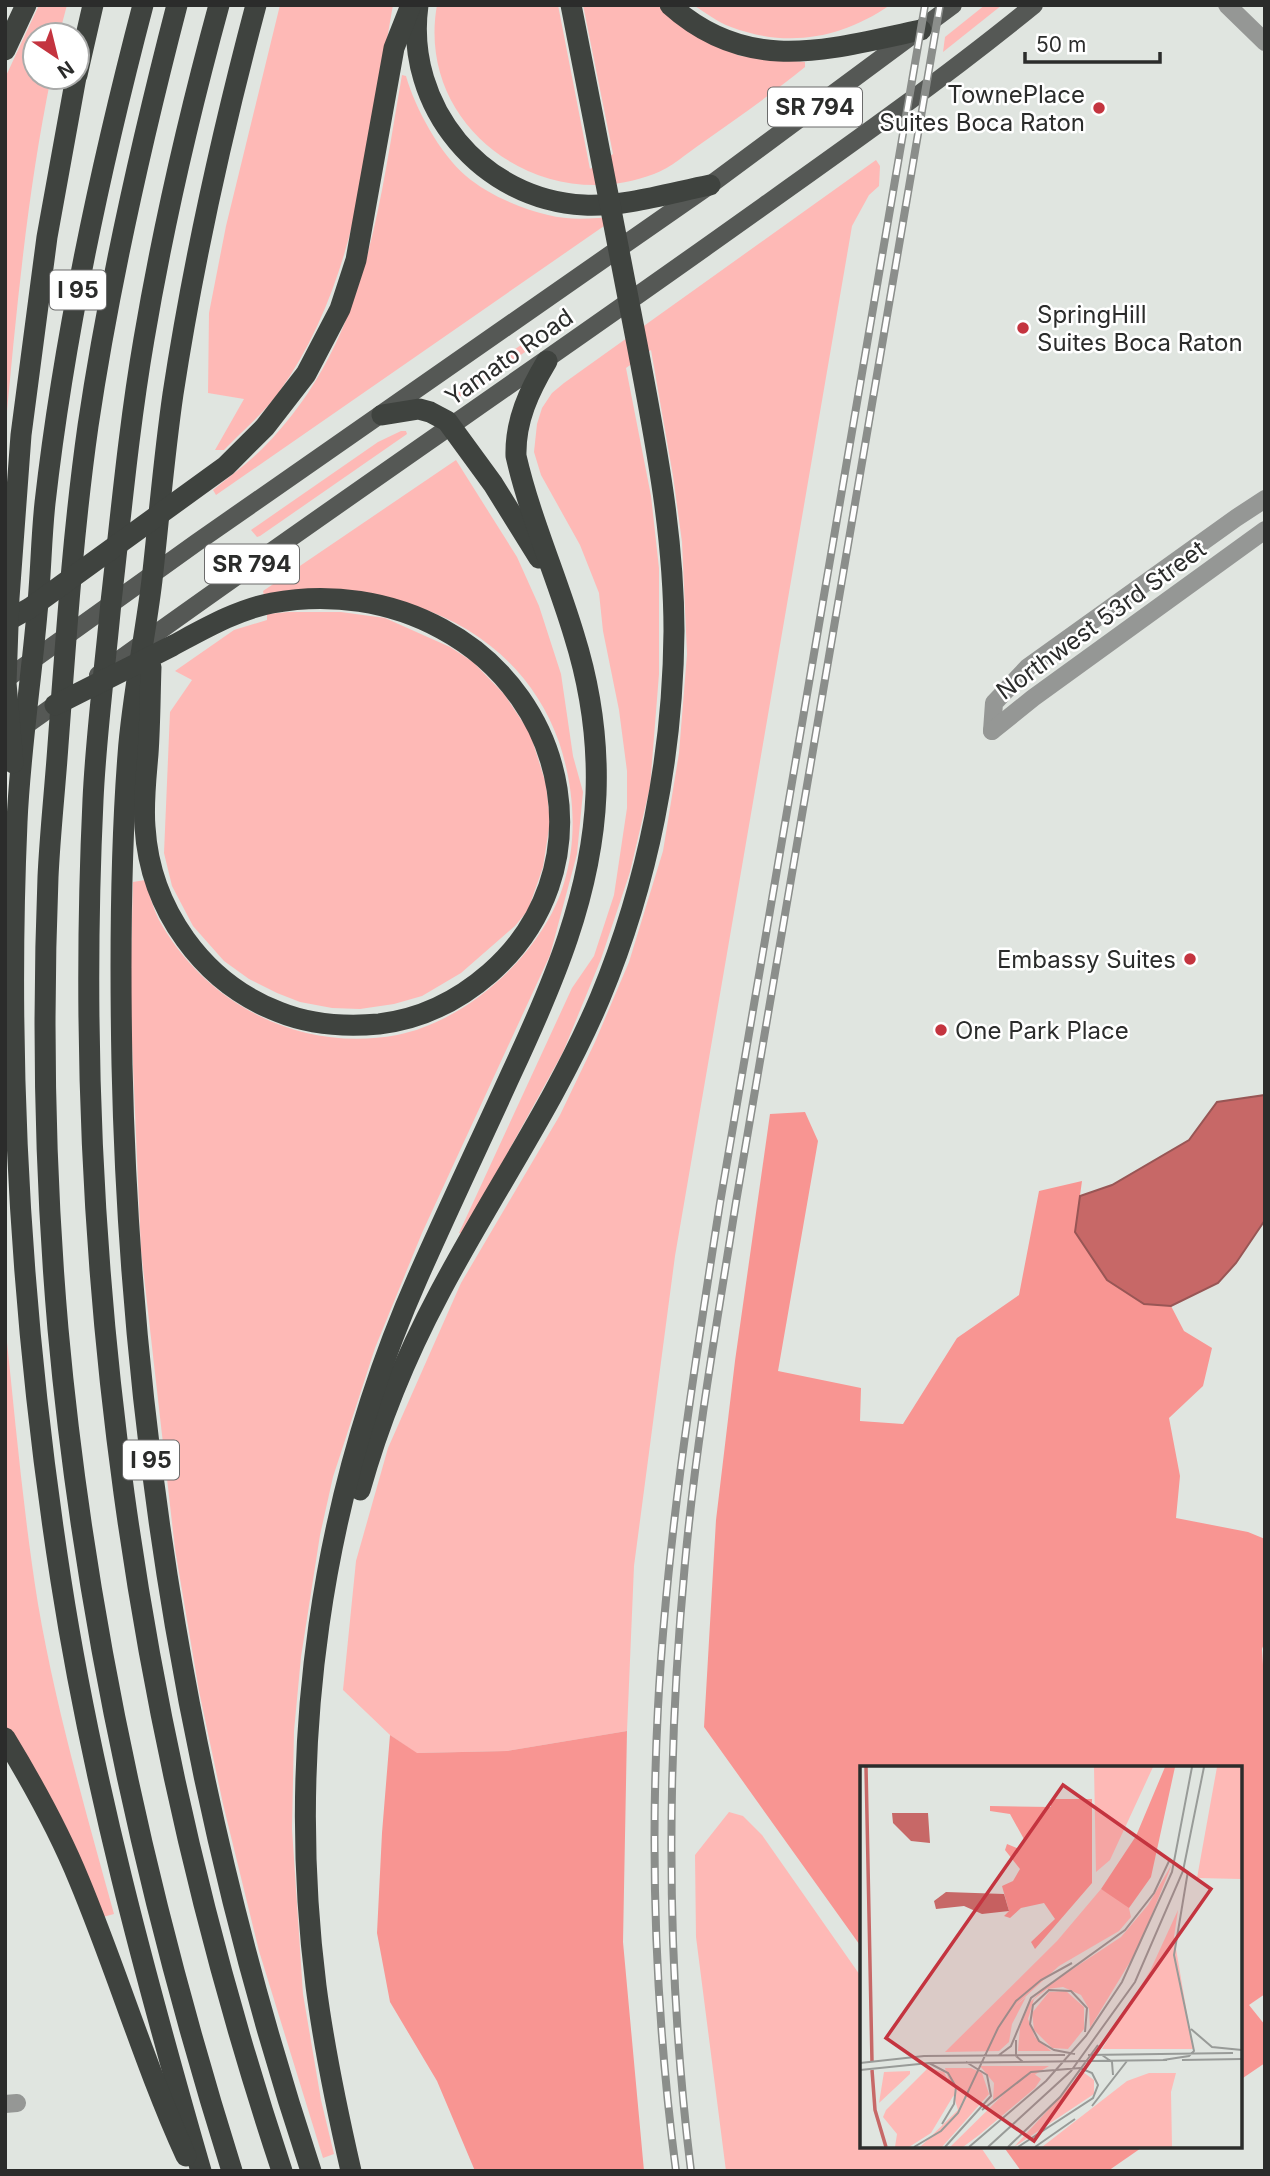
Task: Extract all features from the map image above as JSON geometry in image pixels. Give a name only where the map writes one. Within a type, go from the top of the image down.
[{"type":"highway","points":[[5,50],[26,5]]},
{"type":"highway","name":"I 95","points":[[143,5],[108,144],[74,312],[45,506],[41,580],[18,814],[15,996],[17,1128],[29,1322],[43,1456],[62,1585],[98,1779],[138,1946],[201,2171]]},
{"type":"highway","points":[[177,5],[138,159],[112,285],[89,423],[72,556],[48,899],[47,1136],[58,1331],[76,1488],[101,1645],[128,1787],[176,1979],[232,2171]]},
{"type":"highway","points":[[219,5],[157,268],[128,446],[95,759],[88,965],[91,1161],[106,1357],[121,1485],[152,1672],[195,1868],[242,2046],[282,2171]]},
{"type":"highway","name":"I 95","points":[[256,5],[194,271],[172,399],[151,584],[130,732],[121,954],[124,1147],[137,1330],[153,1474],[183,1666],[222,1858],[272,2049],[311,2171]]},
{"type":"highway","points":[[5,622],[30,608],[226,466],[265,427],[306,374],[340,309],[356,260],[394,48],[411,5]]},
{"type":"highway","points":[[418,5],[418,62],[432,101],[443,124],[459,146],[483,169],[537,196],[581,205],[616,203],[710,185]]},
{"type":"highway","points":[[315,1658],[340,1583],[367,1466],[396,1385],[438,1295],[541,1117],[587,1026],[620,943],[646,855],[667,739],[674,629],[666,511],[641,366],[571,5]]},
{"type":"highway","points":[[670,5],[698,26],[725,41],[772,51],[821,51],[921,30]]},
{"type":"highway","points":[[18,814],[6,683],[9,598],[21,435],[54,191],[74,91]]},
{"type":"highway","points":[[351,2171],[326,2052],[310,1921],[305,1809],[315,1658],[324,1590],[336,1530],[374,1390],[417,1280],[565,950],[586,876],[596,794],[594,736],[587,683],[516,456],[516,436],[524,406],[547,361]]},
{"type":"highway","points":[[382,415],[419,409],[440,416],[452,426],[508,507],[558,590]]},
{"type":"highway","points":[[55,705],[222,620],[263,605],[302,599],[340,599],[377,604],[422,618],[459,638],[495,667],[529,709],[544,737],[558,785],[560,818],[554,868],[542,904],[523,936],[495,968],[464,993],[430,1012],[392,1022],[348,1026],[308,1021],[270,1009],[231,987],[200,958],[177,926],[160,893],[149,856],[144,825],[150,720],[151,584]]},
{"type":"highway","points":[[5,1738],[34,1787],[79,1880],[127,2003],[159,2097],[193,2171]]},
{"type":"main road","name":"Yamato Road","points":[[5,680],[196,543],[710,185],[953,5]]},
{"type":"main road","name":"Yamato Road","points":[[5,740],[547,361],[898,109],[1034,5]]},
{"type":"street","points":[[1227,5],[1265,41]]},
{"type":"street","name":"Northwest 53rd Street","points":[[1265,499],[1028,667],[993,703],[992,731],[1033,698],[1265,530]]},
{"type":"shaded area","points":[[39,5],[67,5],[63,21],[32,21]]},
{"type":"shaded area","points":[[280,5],[393,5],[357,206],[327,303],[306,349],[279,392],[224,450],[215,450],[244,399],[208,393],[209,313],[226,226]]},
{"type":"shaded area","points":[[437,5],[558,5],[590,169],[613,154],[583,5],[658,5],[700,37],[740,56],[805,62],[805,67],[679,160],[654,174],[612,184],[570,183],[530,172],[495,152],[466,124],[446,89],[435,49]]},
{"type":"shaded area","points":[[693,5],[890,5],[852,26],[813,37],[793,38],[773,37],[731,27]]},
{"type":"shaded area","points":[[985,5],[1002,5],[943,52],[945,37]]},
{"type":"shaded area","points":[[21,44],[21,91],[48,91],[29,210],[5,433],[5,78]]},
{"type":"shaded area","points":[[402,75],[406,76],[422,116],[447,156],[466,176],[484,189],[516,205],[556,217],[617,217],[216,495],[213,490],[262,449],[297,409],[324,366],[346,321],[375,226]]},
{"type":"shaded area","points":[[876,160],[880,166],[879,186],[869,195],[852,226],[675,1256],[634,1566],[627,1731],[507,1751],[416,1753],[390,1735],[343,1690],[356,1561],[388,1448],[461,1283],[560,1115],[629,962],[663,851],[679,753],[687,654],[682,542],[651,350],[626,368],[651,496],[659,568],[659,674],[650,787],[630,872],[601,959],[563,1052],[463,1234],[459,1233],[572,988],[594,956],[614,895],[627,808],[627,771],[599,593],[580,545],[541,475],[534,452],[537,424],[542,408],[552,393],[564,383]]},
{"type":"shaded area","points":[[537,334],[541,341],[455,400],[448,395]]},
{"type":"shaded area","points":[[406,431],[407,434],[260,536],[257,537],[251,530],[378,442]]},
{"type":"shaded area","points":[[456,460],[517,557],[539,606],[561,674],[573,756],[583,792],[577,854],[550,955],[422,1233],[375,1348],[333,1477],[320,1535],[301,1657],[294,1731],[292,1829],[303,1994],[321,2100],[334,2154],[323,2158],[259,1951],[223,1804],[199,1691],[175,1549],[141,1250],[130,996],[133,882],[145,880],[159,920],[179,950],[203,976],[230,998],[260,1016],[292,1029],[326,1037],[361,1039],[397,1035],[424,1027],[476,999],[500,980],[521,958],[554,909],[564,883],[573,830],[571,794],[564,759],[549,718],[537,696],[505,658],[486,642],[442,616],[413,605],[264,596],[263,591]]},
{"type":"shaded area","points":[[341,612],[385,618],[450,647],[473,662],[504,694],[530,733],[546,784],[550,822],[543,867],[528,910],[515,926],[461,973],[422,996],[360,1009],[332,1008],[300,1002],[277,993],[249,979],[224,961],[193,926],[172,886],[164,853],[170,712],[192,680],[175,671],[234,630],[267,620],[267,614]]},
{"type":"shaded area","points":[[1265,1095],[1265,1220],[1236,1263],[1218,1283],[1171,1306],[1144,1304],[1107,1280],[1075,1232],[1080,1196],[1112,1185],[1189,1140],[1217,1102]]},
{"type":"shaded area","points":[[805,1112],[818,1141],[778,1371],[861,1388],[860,1421],[903,1424],[957,1338],[1019,1295],[1039,1191],[1082,1181],[1075,1232],[1144,1304],[1171,1306],[1184,1331],[1212,1348],[1203,1386],[1169,1418],[1180,1476],[1176,1518],[1248,1532],[1265,1539],[1265,1641],[1262,1649],[1265,1697],[1265,1994],[1249,2005],[1265,2025],[1265,2063],[1242,2079],[1242,1766],[860,1766],[860,1945],[704,1727],[716,1520],[735,1361],[770,1114]]},
{"type":"shaded area","points":[[5,1323],[38,1604],[82,1799],[114,1914],[103,1917],[17,1745],[5,1727]]},
{"type":"shaded area","points":[[627,1731],[623,1942],[644,2171],[475,2171],[437,2081],[390,2002],[377,1933],[390,1735],[417,1753],[507,1751]]},
{"type":"shaded area","points":[[729,1812],[743,1816],[762,1835],[860,1975],[860,2148],[981,2148],[997,2171],[726,2171],[696,1937],[695,1855]]},
{"type":"shaded area","points":[[1004,2148],[1141,2148],[1108,2171],[1021,2171]]},
{"type":"railway","points":[[676,2171],[659,1997],[655,1881],[658,1707],[675,1517],[720,1203],[925,5]]},
{"type":"railway","points":[[691,2171],[673,1943],[672,1791],[679,1639],[695,1472],[736,1202],[940,5]]},
{"type":"place","name":"TownePlace Suites Boca Raton","points":[[1099,108]]},
{"type":"place","name":"SpringHill Suites Boca Raton","points":[[1023,328]]},
{"type":"place","name":"Embassy Suites","points":[[1190,959]]},
{"type":"place","name":"One Park Place","points":[[941,1030]]}]
